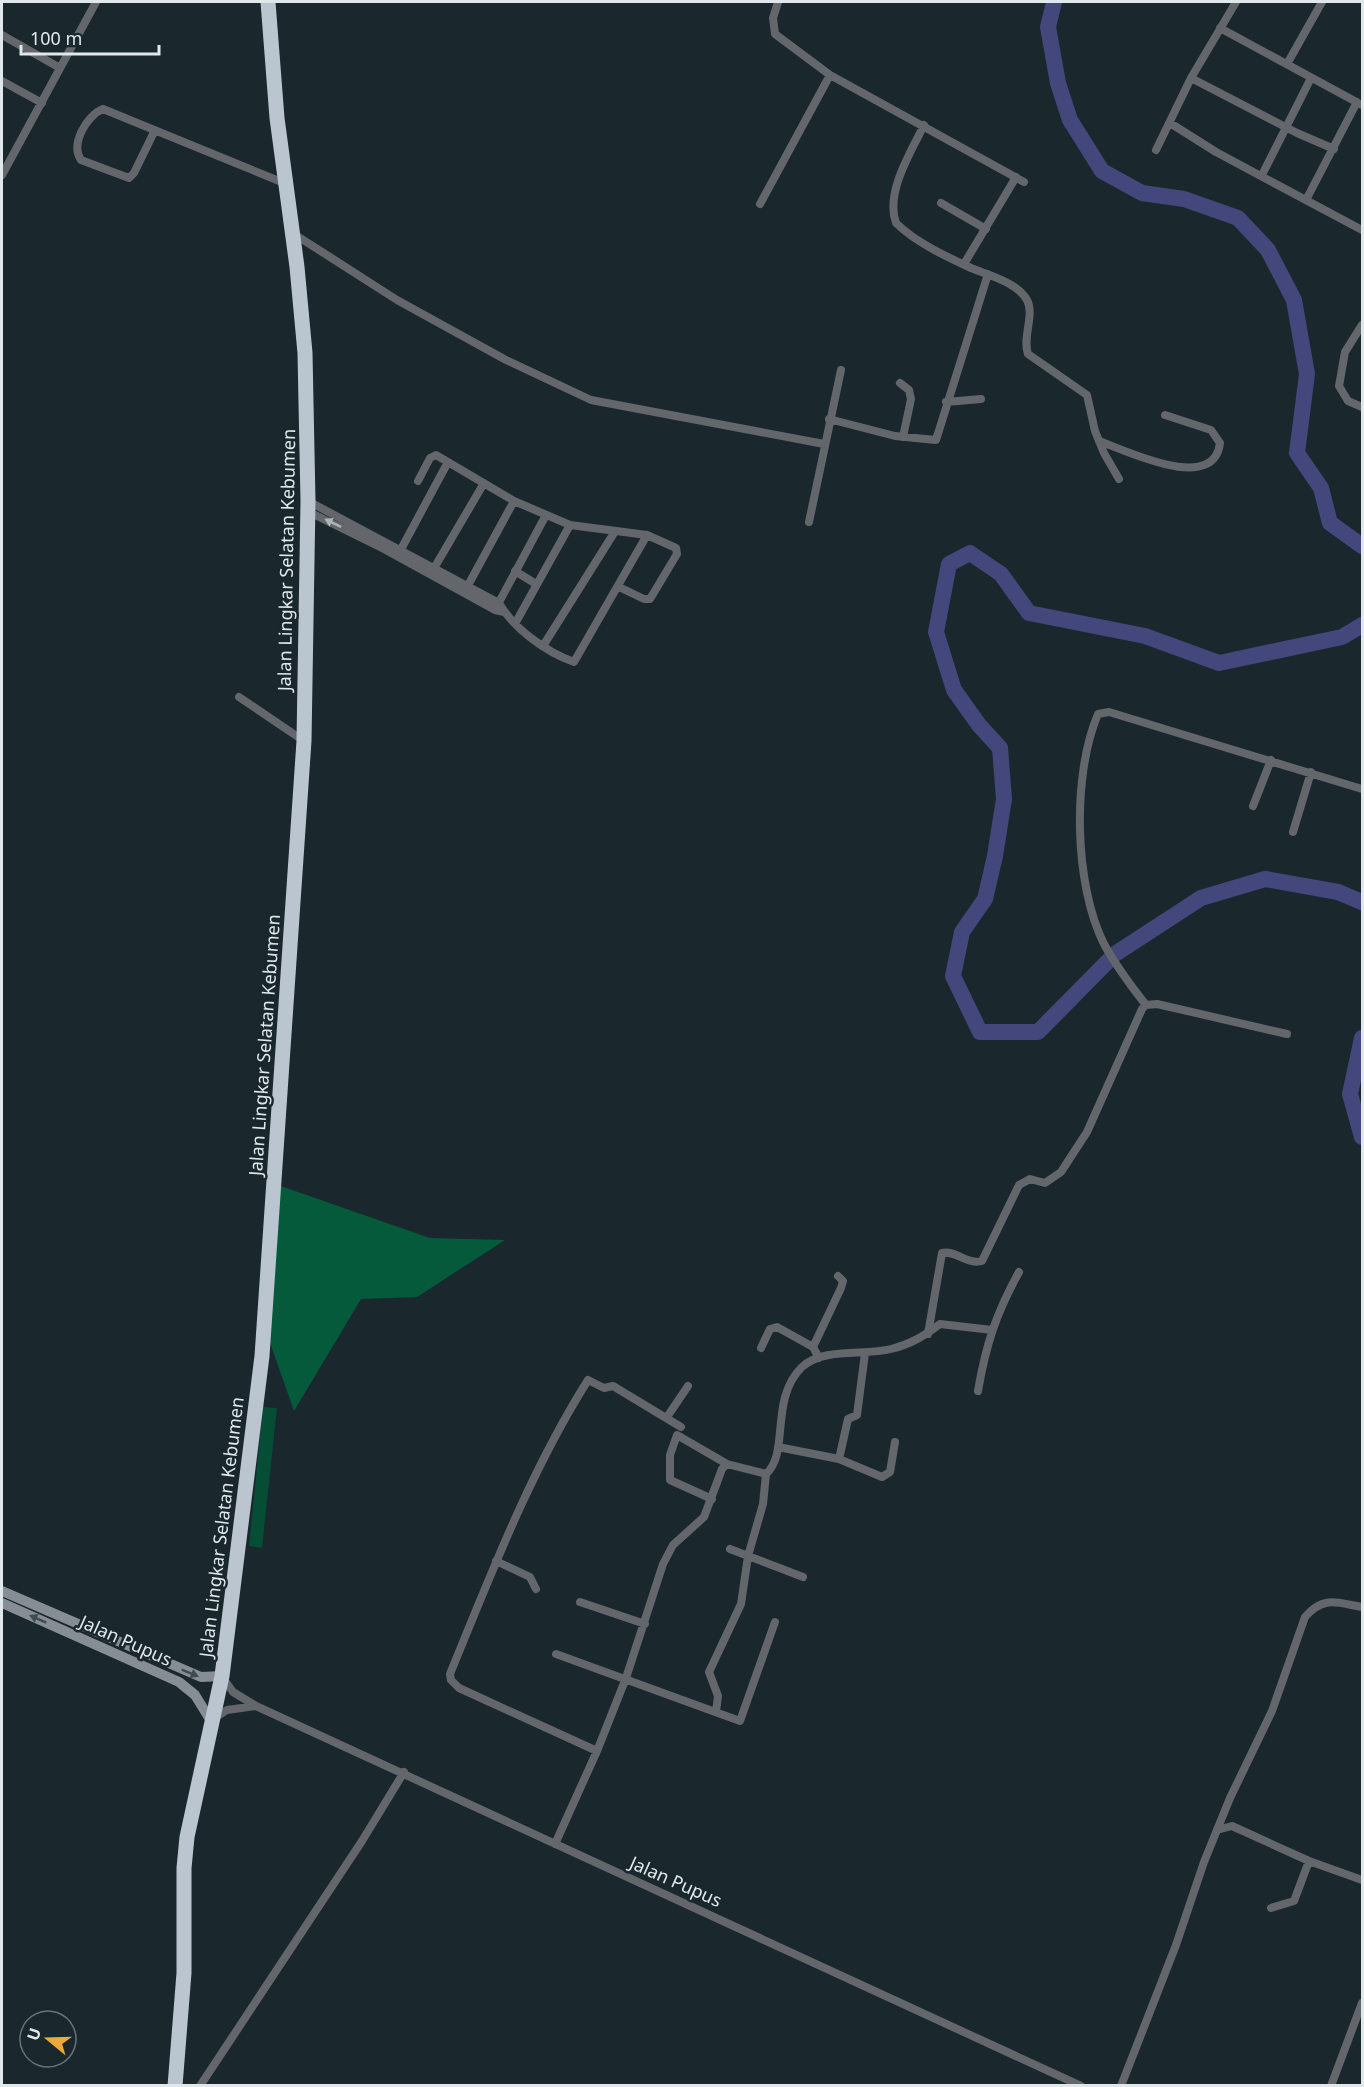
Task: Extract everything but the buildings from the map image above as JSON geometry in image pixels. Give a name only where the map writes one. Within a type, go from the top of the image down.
[{"type":"highway","name":"Jalan Lingkar Selatan Kebumen","points":[[175,2085],[184,1973],[183,1868],[210,1721],[222,1676],[262,1356],[304,741],[307,506],[305,353],[294,234],[285,183],[268,2]]},
{"type":"street","points":[[2,175],[96,2]]},
{"type":"street","points":[[778,2],[773,18],[775,34],[830,75],[924,124],[1024,182]]},
{"type":"street","points":[[1156,150],[1191,78],[1236,2]]},
{"type":"street","points":[[1287,64],[1322,2]]},
{"type":"street","points":[[1220,28],[1360,103],[1306,200]]},
{"type":"street","points":[[2,34],[60,68]]},
{"type":"street","points":[[760,204],[830,75]]},
{"type":"street","points":[[1191,78],[1286,128],[1334,149]]},
{"type":"street","points":[[1262,175],[1311,78]]},
{"type":"street","points":[[2,81],[42,103]]},
{"type":"street","points":[[154,132],[134,173],[129,178],[81,160],[77,153],[78,144],[90,116],[103,109],[154,132],[285,183]]},
{"type":"street","points":[[1170,123],[1216,152],[1362,230]]},
{"type":"street","points":[[924,124],[898,182],[894,216],[903,230],[964,264],[1008,284],[1027,299],[1029,306],[1026,345],[1028,354],[1088,395],[1099,441],[1119,479]]},
{"type":"street","points":[[964,264],[1016,177]]},
{"type":"street","points":[[941,203],[986,229]]},
{"type":"street","points":[[294,234],[417,311],[506,360],[591,400],[824,444]]},
{"type":"street","points":[[829,419],[903,437],[936,440],[946,402],[988,274]]},
{"type":"street","points":[[1362,325],[1345,352],[1339,386],[1348,401],[1362,407]]},
{"type":"street","points":[[809,522],[841,370]]},
{"type":"street","points":[[900,383],[909,390],[911,399],[903,437]]},
{"type":"street","points":[[946,402],[981,399]]},
{"type":"street","points":[[1099,441],[1185,469],[1209,464],[1216,458],[1220,443],[1211,430],[1165,415]]},
{"type":"street","points":[[418,481],[434,455],[514,501],[570,525],[647,536],[676,548],[677,554],[650,599],[644,599],[619,587]]},
{"type":"street","points":[[400,552],[448,462]]},
{"type":"street","points":[[433,570],[484,483]]},
{"type":"street","points":[[467,589],[514,501]]},
{"type":"street","points":[[307,506],[400,552],[467,589],[504,612],[543,646],[574,662],[647,536]]},
{"type":"street","points":[[497,607],[546,515]]},
{"type":"street","points":[[516,622],[570,525]]},
{"type":"street","points":[[543,646],[614,533]]},
{"type":"street","points":[[515,571],[536,584]]},
{"type":"street","points":[[239,697],[304,741]]},
{"type":"street","points":[[1146,1005],[1123,975],[1104,943],[1091,909],[1084,876],[1079,824],[1086,763],[1098,714],[1109,712],[1362,789]]},
{"type":"street","points":[[1254,807],[1271,760]]},
{"type":"street","points":[[1293,832],[1311,772]]},
{"type":"street","points":[[1146,1005],[1157,1004],[1287,1034]]},
{"type":"street","points":[[928,1334],[942,1253],[948,1252],[968,1262],[982,1261],[1019,1185],[1029,1179],[1045,1183],[1061,1172],[1087,1132],[1132,1026],[1146,1005]]},
{"type":"street","points":[[978,1391],[998,1312],[1019,1272]]},
{"type":"street","points":[[813,1347],[841,1288],[843,1281],[838,1276]]},
{"type":"street","points":[[716,1712],[718,1696],[709,1672],[741,1604],[748,1556],[763,1504],[766,1474],[771,1469],[778,1447],[785,1390],[802,1367],[819,1358],[904,1346],[928,1334],[940,1324],[992,1330]]},
{"type":"street","points":[[761,1347],[773,1327],[813,1347],[819,1358]]},
{"type":"street","points":[[839,1458],[848,1419],[857,1415],[866,1353]]},
{"type":"street","points":[[597,1751],[459,1688],[451,1680],[450,1674],[496,1561],[543,1461],[588,1380],[604,1388],[612,1386],[667,1417],[727,1464],[766,1474]]},
{"type":"street","points":[[667,1417],[688,1386]]},
{"type":"street","points":[[681,1429],[670,1455],[670,1480],[712,1499]]},
{"type":"street","points":[[778,1447],[839,1458],[867,1472],[887,1476],[892,1466],[895,1442]]},
{"type":"street","points":[[555,1844],[597,1751],[626,1678],[645,1624],[657,1580],[669,1551],[700,1523],[712,1499],[722,1469],[727,1464]]},
{"type":"street","points":[[730,1549],[803,1577]]},
{"type":"street","points":[[496,1561],[530,1577],[536,1589]]},
{"type":"street","name":"Jalan Pupus","points":[[2,1591],[201,1677],[222,1676],[233,1692],[256,1706],[1082,2085]]},
{"type":"street","points":[[1120,2085],[1217,1830],[1272,1711],[1305,1617],[1315,1605],[1324,1601],[1362,1607]]},
{"type":"street","points":[[580,1602],[645,1624]]},
{"type":"street","name":"Jalan Pupus","points":[[2,1603],[179,1682],[195,1695],[210,1721]]},
{"type":"street","points":[[556,1654],[742,1720],[775,1622]]},
{"type":"street","points":[[210,1721],[227,1710],[256,1706]]},
{"type":"street","points":[[200,2085],[362,1841],[404,1772]]},
{"type":"street","points":[[1217,1830],[1232,1826],[1309,1861],[1362,1880]]},
{"type":"street","points":[[1271,1908],[1294,1901],[1309,1861]]},
{"type":"street","points":[[1332,2085],[1362,2003]]},
{"type":"green space","points":[[272,1183],[430,1238],[505,1240],[417,1297],[361,1299],[294,1411],[261,1317]]},
{"type":"green space","points":[[263,1407],[277,1408],[262,1548],[249,1546]]},
{"type":"waterway","points":[[1054,2],[1048,27],[1058,83],[1070,120],[1102,171],[1142,193],[1184,199],[1238,218],[1268,250],[1294,300],[1307,374],[1297,453],[1321,488],[1330,523],[1362,546]]},
{"type":"waterway","points":[[1362,625],[1342,637],[1219,663],[1145,636],[1029,613],[1001,574],[970,553],[949,564],[936,632],[954,690],[979,725],[1000,748],[1004,799],[995,856],[985,899],[962,932],[953,976],[980,1032],[1038,1032],[1115,954],[1201,898],[1265,879],[1338,892],[1362,902]]},
{"type":"waterway","points":[[1362,1038],[1350,1094],[1362,1137]]}]
